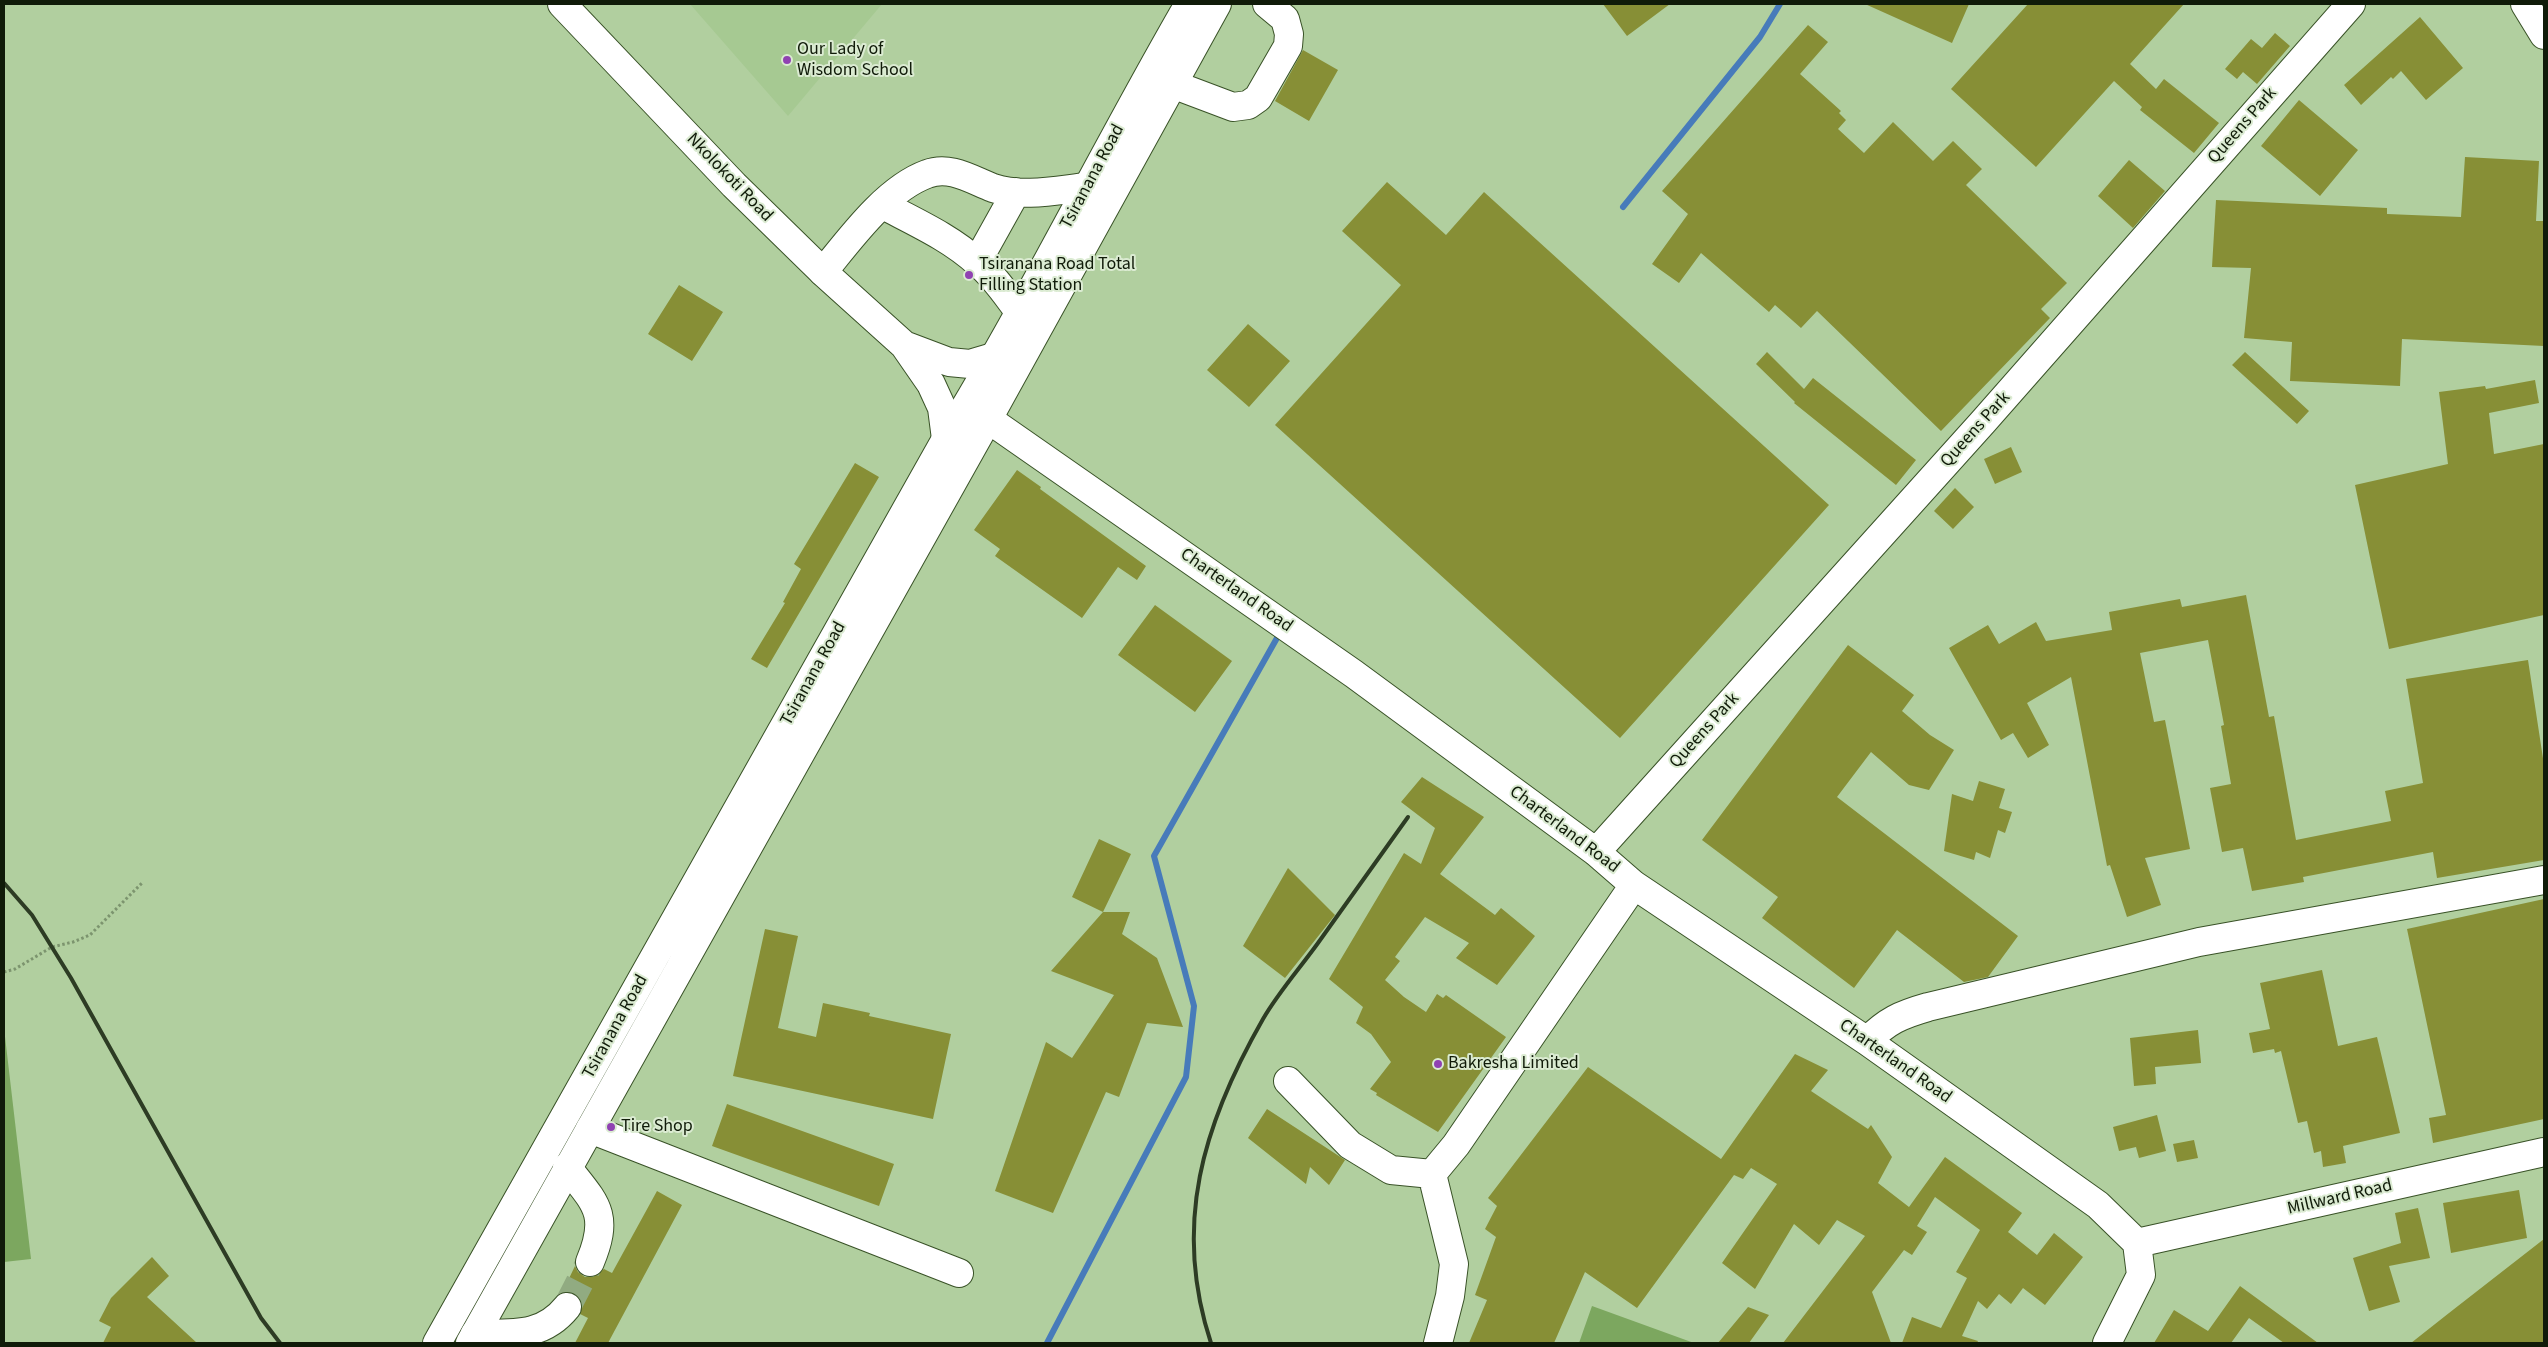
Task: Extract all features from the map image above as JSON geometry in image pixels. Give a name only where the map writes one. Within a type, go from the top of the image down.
[{"type":"main road","name":"Nkolokoti Road","points":[[562,4],[734,185],[823,272],[904,345],[931,384],[938,400],[946,438]]},
{"type":"main road","name":"Tsiranana Road","points":[[437,1343],[946,438],[997,356],[1087,187],[1189,4]]},
{"type":"main road","name":"Tsiranana Road","points":[[473,1339],[988,420],[1217,4]]},
{"type":"main road","points":[[1172,84],[1233,107],[1248,105],[1258,98],[1288,46],[1289,34],[1285,19],[1267,4]]},
{"type":"main road","name":"Queens Park","points":[[1596,852],[1983,422],[2351,4]]},
{"type":"main road","points":[[2525,4],[2544,35]]},
{"type":"main road","points":[[823,272],[883,205],[900,189],[928,173],[957,172],[995,188],[1016,192],[1087,187]]},
{"type":"main road","points":[[977,262],[1016,192]]},
{"type":"main road","points":[[883,205],[947,240],[977,262],[993,277],[1020,313]]},
{"type":"main road","name":"Nkolokoti Road","points":[[904,345],[950,362],[970,364],[997,356]]},
{"type":"main road","name":"Charterland Road","points":[[988,420],[1354,674],[1596,852],[1634,885],[1866,1041],[2098,1205],[2137,1243]]},
{"type":"main road","points":[[1866,1041],[1883,1025],[1900,1015],[2199,942],[2544,880]]},
{"type":"main road","points":[[1432,1174],[1456,1145],[1634,885]]},
{"type":"main road","points":[[1288,1081],[1350,1145],[1391,1170],[1432,1174]]},
{"type":"main road","points":[[590,1129],[959,1273]]},
{"type":"main road","name":"Millward Road","points":[[2137,1243],[2544,1152]]},
{"type":"main road","points":[[568,1167],[595,1202],[601,1225],[597,1245],[590,1262]]},
{"type":"main road","points":[[1432,1174],[1454,1264],[1450,1296],[1438,1343]]},
{"type":"main road","points":[[2107,1343],[2141,1275],[2137,1243]]},
{"type":"main road","points":[[473,1339],[533,1332],[549,1325],[567,1307]]},
{"type":"path","points":[[4,972],[15,969],[52,947],[73,942],[90,935],[142,883]]},
{"type":"shaded area","name":"Our Lady of Wisdom School","points":[[690,4],[882,4],[788,116]]},
{"type":"shaded area","points":[[4,1028],[31,1259],[4,1262]]},
{"type":"shaded area","points":[[1592,1306],[1694,1343],[1579,1343]]},
{"type":"building","points":[[1603,4],[1670,4],[1627,36]]},
{"type":"building","points":[[1865,4],[1969,4],[1952,43]]},
{"type":"building","points":[[2028,4],[2184,4],[2130,64],[2156,89],[2164,79],[2219,123],[2194,153],[2140,110],[2142,107],[2114,81],[2036,167],[1951,89]]},
{"type":"building","points":[[2420,17],[2463,68],[2426,100],[2401,71],[2393,79],[2391,77],[2361,105],[2344,85]]},
{"type":"building","points":[[1808,25],[1828,42],[1800,74],[1841,111],[1839,113],[1846,120],[1838,129],[1864,153],[1893,122],[1933,161],[1953,141],[1982,169],[1966,185],[2067,283],[2041,309],[2050,318],[1941,431],[1817,311],[1801,328],[1775,305],[1769,312],[1701,253],[1679,283],[1652,264],[1688,214],[1662,191]]},
{"type":"building","points":[[2275,33],[2290,46],[2257,84],[2243,72],[2237,79],[2225,69],[2251,39],[2262,48]]},
{"type":"building","points":[[1303,50],[1338,70],[1309,121],[1275,101]]},
{"type":"building","points":[[2299,100],[2358,150],[2320,196],[2261,146]]},
{"type":"building","points":[[2465,157],[2539,161],[2536,221],[2544,221],[2544,346],[2402,339],[2400,386],[2290,381],[2292,342],[2244,338],[2251,268],[2212,267],[2216,200],[2387,208],[2387,214],[2461,217]]},
{"type":"building","points":[[2129,160],[2165,191],[2133,228],[2098,196]]},
{"type":"building","points":[[1387,182],[1446,235],[1484,192],[1829,505],[1620,738],[1275,425],[1401,285],[1342,231]]},
{"type":"building","points":[[679,285],[723,312],[692,361],[648,334]]},
{"type":"building","points":[[1248,324],[1290,361],[1249,407],[1207,370]]},
{"type":"building","points":[[1767,352],[1804,389],[1813,378],[1916,460],[1896,485],[1794,403],[1756,364]]},
{"type":"building","points":[[2245,352],[2309,411],[2297,424],[2232,365]]},
{"type":"building","points":[[2535,380],[2539,403],[2489,413],[2494,454],[2544,444],[2544,615],[2389,649],[2355,485],[2448,464],[2439,392],[2485,386],[2486,389]]},
{"type":"building","points":[[2011,447],[2022,472],[1995,484],[1984,459]]},
{"type":"building","points":[[855,463],[879,477],[767,668],[751,659],[785,603],[783,602],[801,569],[794,564]]},
{"type":"building","points":[[1017,470],[1041,487],[1040,489],[1146,566],[1137,580],[1118,567],[1082,618],[995,556],[1000,549],[974,530]]},
{"type":"building","points":[[1955,488],[1974,507],[1953,529],[1934,511]]},
{"type":"building","points":[[2246,595],[2269,717],[2274,716],[2296,840],[2391,821],[2385,791],[2423,783],[2406,679],[2528,660],[2544,765],[2544,860],[2437,878],[2433,852],[2303,877],[2304,882],[2252,891],[2243,848],[2222,852],[2210,788],[2231,784],[2221,726],[2224,725],[2208,640],[2140,653],[2154,722],[2165,720],[2190,849],[2145,858],[2161,905],[2127,917],[2110,865],[2107,866],[2071,677],[2027,703],[2049,745],[2028,758],[2013,733],[2001,740],[1949,648],[1988,625],[1999,644],[2036,622],[2046,641],[2112,630],[2109,612],[2180,599],[2182,607]]},
{"type":"building","points":[[1155,605],[1232,661],[1195,712],[1118,655]]},
{"type":"building","points":[[1848,645],[1914,695],[1902,711],[1930,735],[1954,750],[1929,790],[1909,785],[1871,752],[1837,797],[2018,936],[1988,977],[1964,982],[1897,930],[1854,988],[1762,918],[1778,897],[1702,840]]},
{"type":"building","points":[[1422,777],[1484,817],[1440,874],[1495,915],[1501,908],[1535,936],[1497,985],[1456,958],[1469,943],[1425,917],[1395,957],[1400,961],[1385,980],[1404,997],[1426,1012],[1437,994],[1443,998],[1446,995],[1506,1037],[1438,1132],[1376,1095],[1377,1093],[1370,1089],[1391,1062],[1371,1034],[1356,1023],[1363,1007],[1329,979],[1404,853],[1421,864],[1435,828],[1401,802]]},
{"type":"building","points":[[1979,781],[2005,789],[1999,808],[2012,812],[2005,833],[1998,830],[1990,858],[1976,852],[1974,860],[1944,851],[1952,794],[1973,801]]},
{"type":"building","points":[[1099,839],[1131,854],[1103,912],[1072,897]]},
{"type":"building","points":[[1288,868],[1335,915],[1285,978],[1243,946]]},
{"type":"building","points":[[2544,899],[2544,1119],[2433,1143],[2429,1118],[2446,1115],[2407,929]]},
{"type":"building","points":[[1103,912],[1130,912],[1122,934],[1157,958],[1183,1027],[1147,1023],[1119,1097],[1106,1092],[1053,1213],[995,1191],[1046,1042],[1072,1058],[1114,995],[1051,971]]},
{"type":"building","points":[[765,929],[798,936],[778,1028],[816,1037],[823,1003],[870,1013],[869,1016],[951,1034],[933,1119],[733,1076]]},
{"type":"building","points":[[2322,970],[2338,1046],[2377,1037],[2400,1133],[2343,1146],[2346,1163],[2323,1167],[2321,1151],[2314,1153],[2307,1121],[2298,1123],[2281,1051],[2275,1053],[2274,1049],[2253,1053],[2249,1033],[2270,1029],[2260,983]]},
{"type":"building","points":[[2198,1030],[2201,1063],[2155,1067],[2156,1084],[2134,1086],[2130,1038]]},
{"type":"building","points":[[1795,1054],[1828,1070],[1811,1091],[1868,1129],[1871,1125],[1892,1157],[1878,1183],[1909,1207],[1945,1157],[2022,1213],[2008,1232],[2037,1255],[2054,1233],[2083,1257],[2045,1305],[2023,1288],[2011,1304],[1999,1294],[1987,1309],[1978,1301],[1962,1336],[1978,1341],[1977,1343],[1902,1343],[1912,1317],[1941,1328],[1967,1278],[1956,1272],[1980,1230],[1935,1197],[1917,1226],[1927,1232],[1912,1255],[1904,1250],[1872,1292],[1891,1343],[1783,1343],[1865,1236],[1837,1220],[1819,1245],[1794,1224],[1755,1289],[1722,1263],[1777,1184],[1751,1168],[1743,1179],[1734,1175],[1637,1308],[1585,1272],[1554,1343],[1469,1343],[1487,1300],[1475,1295],[1496,1237],[1485,1229],[1497,1206],[1488,1198],[1588,1067],[1721,1159]]},
{"type":"building","points":[[727,1104],[894,1164],[879,1206],[712,1146]]},
{"type":"building","points":[[1267,1109],[1345,1160],[1329,1185],[1310,1167],[1306,1184],[1248,1138]]},
{"type":"building","points":[[2157,1115],[2166,1151],[2139,1158],[2136,1147],[2119,1151],[2113,1127]]},
{"type":"building","points":[[2194,1140],[2198,1158],[2177,1162],[2173,1144]]},
{"type":"building","points":[[2519,1190],[2527,1238],[2451,1253],[2443,1203]]},
{"type":"building","points":[[657,1191],[682,1205],[608,1343],[575,1343],[588,1318],[580,1314],[582,1303],[577,1295],[570,1292],[562,1293],[575,1266],[578,1272],[585,1277],[593,1277],[604,1269],[612,1273]]},
{"type":"building","points":[[2418,1208],[2430,1258],[2389,1266],[2400,1302],[2369,1311],[2353,1258],[2401,1243],[2395,1213]]},
{"type":"building","points":[[2544,1239],[2544,1343],[2411,1343],[2449,1313]]},
{"type":"building","points":[[152,1257],[169,1276],[147,1297],[197,1343],[103,1343],[111,1327],[99,1321],[111,1298]]},
{"type":"building","points":[[2240,1286],[2318,1343],[2284,1343],[2249,1318],[2231,1343],[2154,1343],[2174,1310],[2208,1331]]},
{"type":"building","points":[[1748,1307],[1769,1315],[1749,1343],[1718,1343]]},
{"type":"waterway","points":[[1623,207],[1760,37],[1780,4]]},
{"type":"waterway","points":[[1047,1343],[1186,1077],[1194,1006],[1154,856],[1277,638]]},
{"type":"tunnel","points":[[567,1307],[590,1262]]},
{"type":"railway","points":[[1211,1343],[1200,1300],[1194,1257],[1194,1216],[1200,1176],[1210,1137],[1224,1097],[1242,1058],[1269,1009],[1408,817]]},
{"type":"railway","points":[[4,883],[32,915],[71,978],[261,1318],[280,1343]]},
{"type":"place","name":"Our Lady of Wisdom School","points":[[787,60]]},
{"type":"place","name":"Tsiranana Road Total Filling Station","points":[[969,275]]},
{"type":"place","name":"Bakresha Limited","points":[[1438,1064]]},
{"type":"place","name":"Tire Shop","points":[[611,1127]]}]
